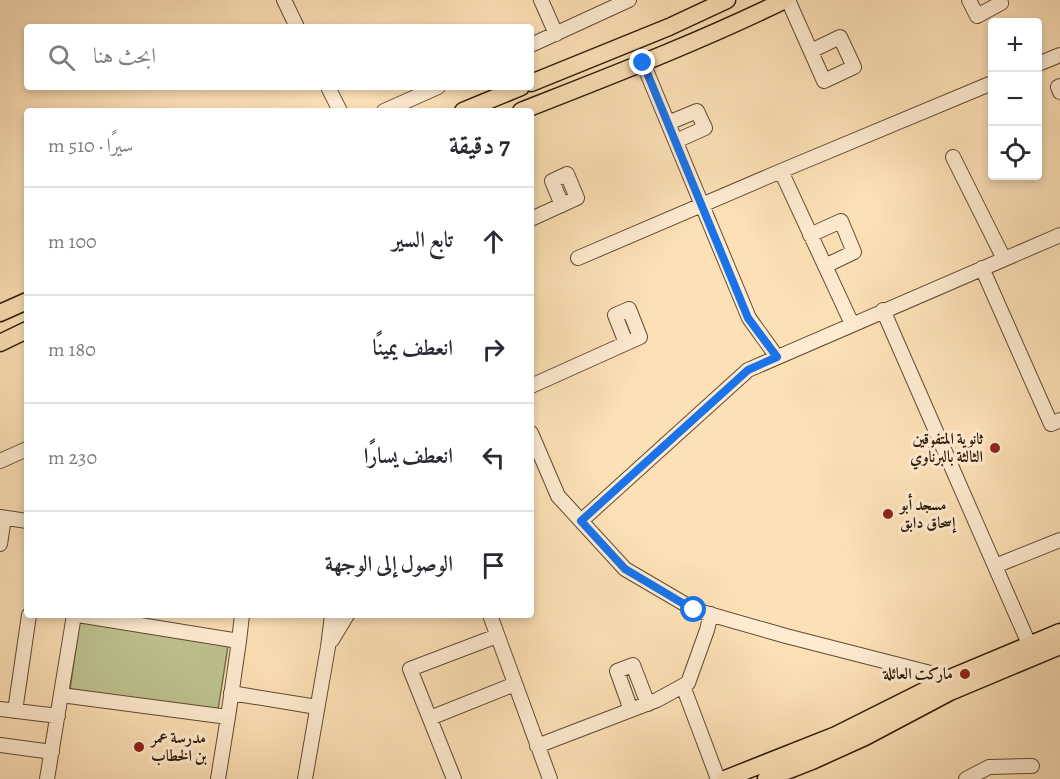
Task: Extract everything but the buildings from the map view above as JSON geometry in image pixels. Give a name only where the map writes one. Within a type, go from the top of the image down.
[{"type":"main road","points":[[534,82],[669,27],[727,0]]},
{"type":"main road","points":[[529,108],[643,63],[787,0]]},
{"type":"main road","points":[[470,108],[514,90]]},
{"type":"main road","points":[[0,313],[24,302]]},
{"type":"main road","points":[[0,343],[24,331]]},
{"type":"main road","points":[[726,779],[836,735],[950,678],[1060,632]]},
{"type":"main road","points":[[766,779],[865,737],[950,692],[1060,646]]},
{"type":"street","points":[[284,0],[296,24]]},
{"type":"street","points":[[541,0],[556,34]]},
{"type":"street","points":[[534,44],[629,0]]},
{"type":"street","points":[[787,0],[811,51]]},
{"type":"street","points":[[969,0],[977,16],[1002,3],[1000,0]]},
{"type":"street","points":[[1042,62],[1060,55]]},
{"type":"street","points":[[643,63],[748,318],[777,357]]},
{"type":"street","points":[[578,258],[988,84]]},
{"type":"street","points":[[1060,86],[1058,87],[1060,92]]},
{"type":"street","points":[[330,90],[338,108]]},
{"type":"street","points":[[391,108],[431,90]]},
{"type":"street","points":[[668,123],[697,111],[705,128],[676,141]]},
{"type":"street","points":[[954,157],[1004,259]]},
{"type":"street","points":[[780,171],[852,324]]},
{"type":"street","points":[[534,218],[562,205],[577,198],[567,174],[552,181],[562,205]]},
{"type":"street","points":[[810,235],[840,221],[854,252],[825,266]]},
{"type":"street","points":[[581,521],[748,370],[1060,235]]},
{"type":"street","points":[[982,268],[1051,424],[1060,420]]},
{"type":"street","points":[[534,385],[627,343],[640,337],[629,309],[615,315],[627,343]]},
{"type":"street","points":[[883,310],[1029,644]]},
{"type":"street","points":[[534,449],[558,496],[625,569],[694,610],[950,678]]},
{"type":"street","points":[[0,461],[24,450]]},
{"type":"street","points":[[0,544],[2,517],[24,521]]},
{"type":"street","points":[[995,567],[1060,540]]},
{"type":"street","points":[[537,746],[648,704],[688,683],[711,614]]},
{"type":"street","points":[[15,711],[29,618]]},
{"type":"street","points":[[47,779],[75,618]]},
{"type":"street","points":[[95,618],[239,641]]},
{"type":"street","points":[[218,779],[242,618]]},
{"type":"street","points":[[305,779],[332,618]]},
{"type":"street","points":[[328,647],[345,618]]},
{"type":"street","points":[[491,618],[550,779]]},
{"type":"street","points":[[454,779],[410,669],[498,636]]},
{"type":"street","points":[[631,710],[617,671],[633,665],[648,704]]},
{"type":"street","points":[[430,718],[515,684]]},
{"type":"street","points":[[683,686],[718,779]]},
{"type":"street","points":[[231,693],[317,707]]},
{"type":"street","points":[[61,695],[228,717]]},
{"type":"street","points":[[0,709],[58,716]]},
{"type":"street","points":[[0,745],[52,752]]},
{"type":"street","points":[[966,779],[989,767],[1032,766]]},
{"type":"green space","points":[[80,619],[228,646],[218,710],[70,689]]},
{"type":"place","name":"ثانوية المتفوقين الثالثة بالبرناوي","points":[[995,448]]},
{"type":"place","name":"مسجد أبو إسحاق دابق","points":[[888,514]]},
{"type":"place","name":"ماركت العائلة","points":[[965,674]]},
{"type":"place","name":"مدرسة عمر بن الخطاب","points":[[139,747]]},
{"type":"route","points":[[643,63],[748,318],[777,357],[748,370],[581,521],[625,569],[694,610]]}]
